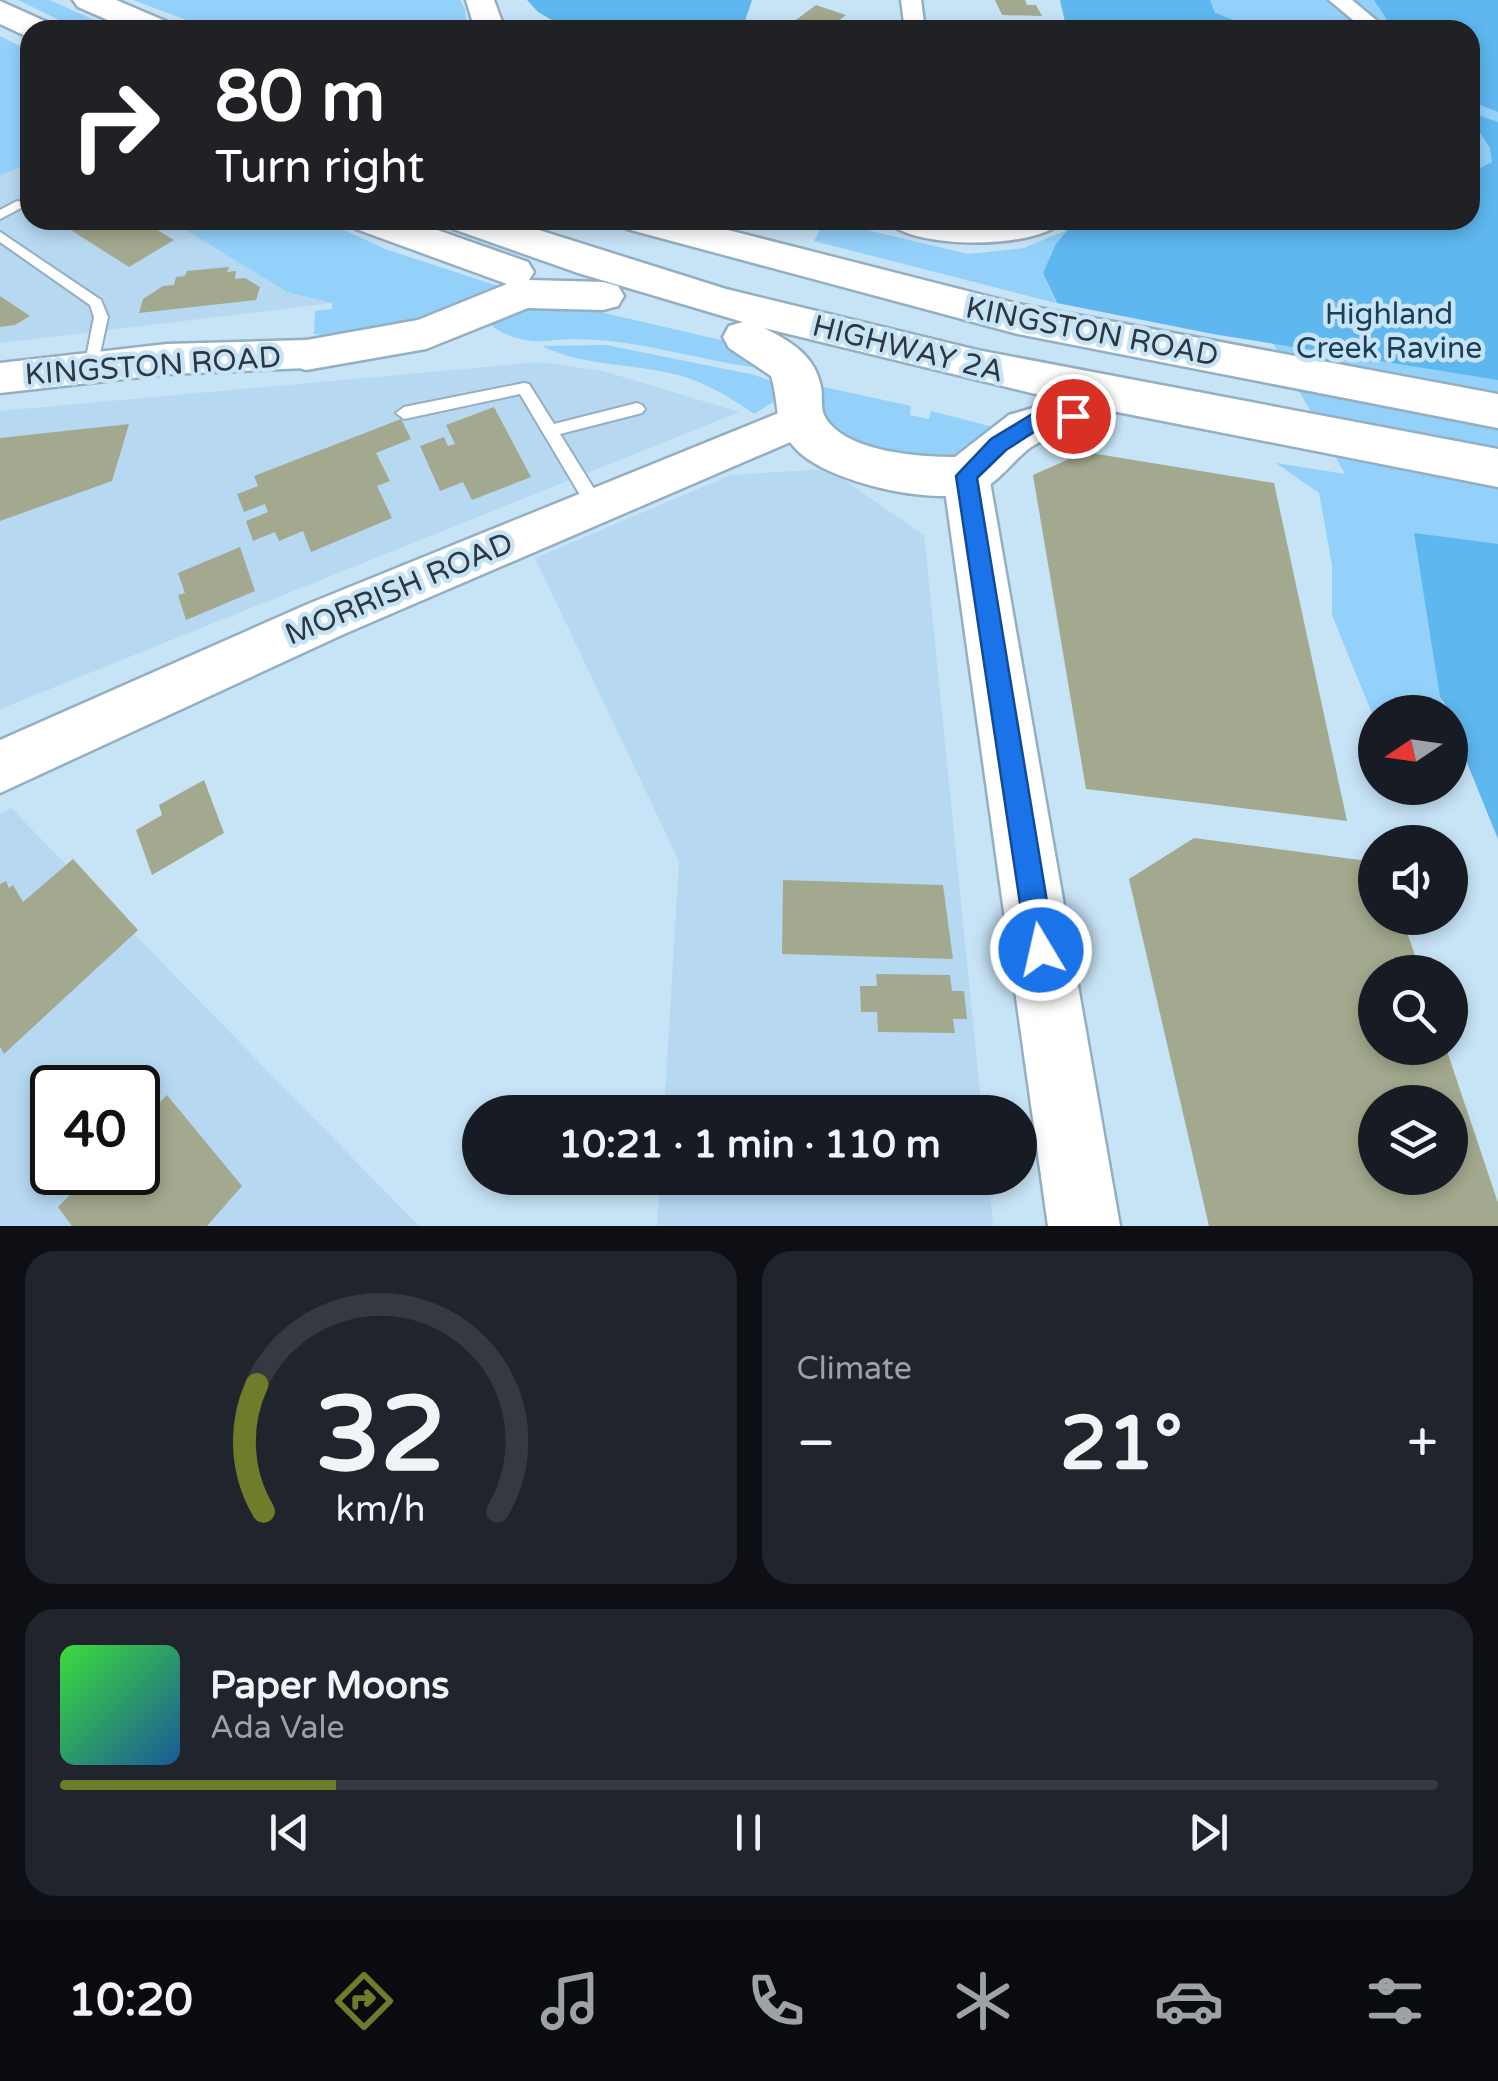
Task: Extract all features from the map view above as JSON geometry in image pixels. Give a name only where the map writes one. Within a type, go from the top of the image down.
[{"type":"main road","points":[[89,0],[135,20]]},
{"type":"main road","points":[[395,230],[453,253],[745,338],[1073,416],[1248,442],[1358,442],[1498,468]]},
{"type":"main road","name":"HIGHWAY 2A","points":[[496,230],[637,278],[808,326],[1030,379],[1358,442]]},
{"type":"main road","name":"KINGSTON ROAD","points":[[693,230],[1018,318],[1378,391],[1498,411]]},
{"type":"main road","points":[[306,354],[426,334],[523,294],[603,296]]},
{"type":"main road","points":[[745,338],[784,358],[792,367],[798,383],[801,420],[825,445],[860,462],[922,478],[966,476],[998,444],[1041,418],[1073,416]]},
{"type":"street","points":[[1339,0],[1365,20]]},
{"type":"street","points":[[940,230],[968,237],[1023,230]]},
{"type":"street","name":"KINGSTON ROAD","points":[[0,378],[167,359],[306,354]]},
{"type":"street","name":"MORRISH ROAD","points":[[0,766],[326,619],[801,420]]},
{"type":"street","points":[[966,476],[1084,1226]]},
{"type":"lane","points":[[0,214],[17,205]]},
{"type":"lane","points":[[0,236],[96,303],[102,317],[91,368]]},
{"type":"lane","points":[[404,413],[524,388],[595,505]]},
{"type":"lane","points":[[550,430],[637,409]]},
{"type":"shaded area","points":[[20,167],[20,230],[185,230],[287,292],[333,303],[0,343],[0,176]]},
{"type":"shaded area","points":[[539,362],[603,371],[739,412],[0,709],[0,411]]},
{"type":"shaded area","points":[[828,469],[924,535],[980,1095],[665,1095],[679,861],[535,558],[731,475]]},
{"type":"shaded area","points":[[11,808],[419,1226],[0,1226],[0,814]]},
{"type":"shaded area","points":[[659,1195],[990,1195],[993,1226],[657,1226]]},
{"type":"green space","points":[[18,0],[50,0],[94,20],[59,20]]},
{"type":"green space","points":[[133,0],[460,0],[466,20],[186,20]]},
{"type":"green space","points":[[527,0],[752,0],[745,20],[552,20]]},
{"type":"green space","name":"Highland Creek Ravine","points":[[1060,0],[1498,0],[1498,744],[1430,626],[1440,695],[1364,695],[1332,615],[1332,565],[1319,493],[1276,463],[1345,474],[1264,327],[1451,230],[1480,230],[1480,20],[1065,20]]},
{"type":"green space","points":[[1060,0],[1210,0],[1215,13],[1235,20],[1065,20]]},
{"type":"green space","points":[[1374,0],[1498,0],[1498,112],[1480,105],[1480,20],[1387,20]]},
{"type":"green space","points":[[0,36],[20,46],[20,167],[0,176]]},
{"type":"green space","points":[[1480,116],[1498,122],[1498,380],[1213,334],[1057,303],[1043,273],[1056,244],[1068,230],[1480,230],[1480,168],[1492,162],[1490,148],[1480,133]]},
{"type":"green space","points":[[185,230],[344,230],[385,249],[504,288],[439,318],[334,336],[314,334],[315,311],[332,309],[332,303],[287,292]]},
{"type":"green space","points":[[820,230],[867,230],[968,254],[1024,248],[1067,230],[1043,273],[1056,303],[814,241]]},
{"type":"green space","points":[[570,305],[725,341],[767,369],[602,340],[524,340],[501,332],[490,323],[513,307]]},
{"type":"green space","points":[[606,345],[755,375],[776,383],[775,401],[754,414],[688,378],[575,358],[542,346]]},
{"type":"green space","points":[[824,387],[911,406],[910,415],[929,419],[931,411],[993,427],[963,455],[943,461],[878,453],[833,426],[815,390]]},
{"type":"green space","points":[[1414,533],[1498,544],[1498,839],[1468,765],[1468,695],[1440,695]]},
{"type":"building","points":[[995,0],[1025,0],[1027,5],[1036,5],[1042,16],[1002,15]]},
{"type":"building","points":[[816,5],[846,15],[840,20],[796,20]]},
{"type":"building","points":[[71,230],[157,230],[174,240],[129,267]]},
{"type":"building","points":[[229,267],[227,272],[236,271],[235,279],[245,278],[260,287],[256,300],[139,313],[143,299],[163,286],[174,285],[176,277],[185,276],[187,271]]},
{"type":"building","points":[[0,296],[30,316],[15,325],[0,327]]},
{"type":"building","points":[[494,407],[531,477],[472,500],[463,482],[440,491],[420,446],[444,437],[448,446],[455,444],[446,425]]},
{"type":"building","points":[[401,419],[411,439],[376,453],[390,481],[377,486],[392,518],[311,552],[303,531],[279,541],[275,532],[253,541],[246,521],[268,512],[265,504],[244,512],[237,494],[258,486],[254,476]]},
{"type":"building","points":[[129,424],[112,481],[0,521],[0,438]]},
{"type":"building","points":[[1085,452],[1274,483],[1347,821],[1086,789],[1033,475]]},
{"type":"building","points":[[240,547],[255,591],[186,620],[178,595],[185,593],[178,573]]},
{"type":"building","points":[[204,780],[224,833],[152,875],[136,830],[162,815],[159,805]]},
{"type":"building","points":[[1194,838],[1358,860],[1358,935],[1408,935],[1415,955],[1358,955],[1358,1065],[1452,1065],[1458,1085],[1358,1085],[1358,1195],[1468,1195],[1468,1114],[1498,1203],[1498,1226],[1209,1226],[1129,879]]},
{"type":"building","points":[[73,859],[138,930],[4,1054],[0,1047],[0,884],[6,881],[9,888],[13,885],[23,902]]},
{"type":"building","points":[[783,880],[943,885],[953,959],[782,954]]},
{"type":"building","points":[[876,974],[950,975],[952,991],[964,991],[967,1019],[953,1019],[955,1033],[878,1032],[877,1012],[861,1012],[860,986],[877,986]]},
{"type":"building","points":[[167,1095],[242,1186],[207,1226],[72,1226],[58,1207],[70,1195],[160,1195],[160,1102]]},
{"type":"route","points":[[1041,950],[966,476],[998,444],[1041,418],[1073,416]]}]
